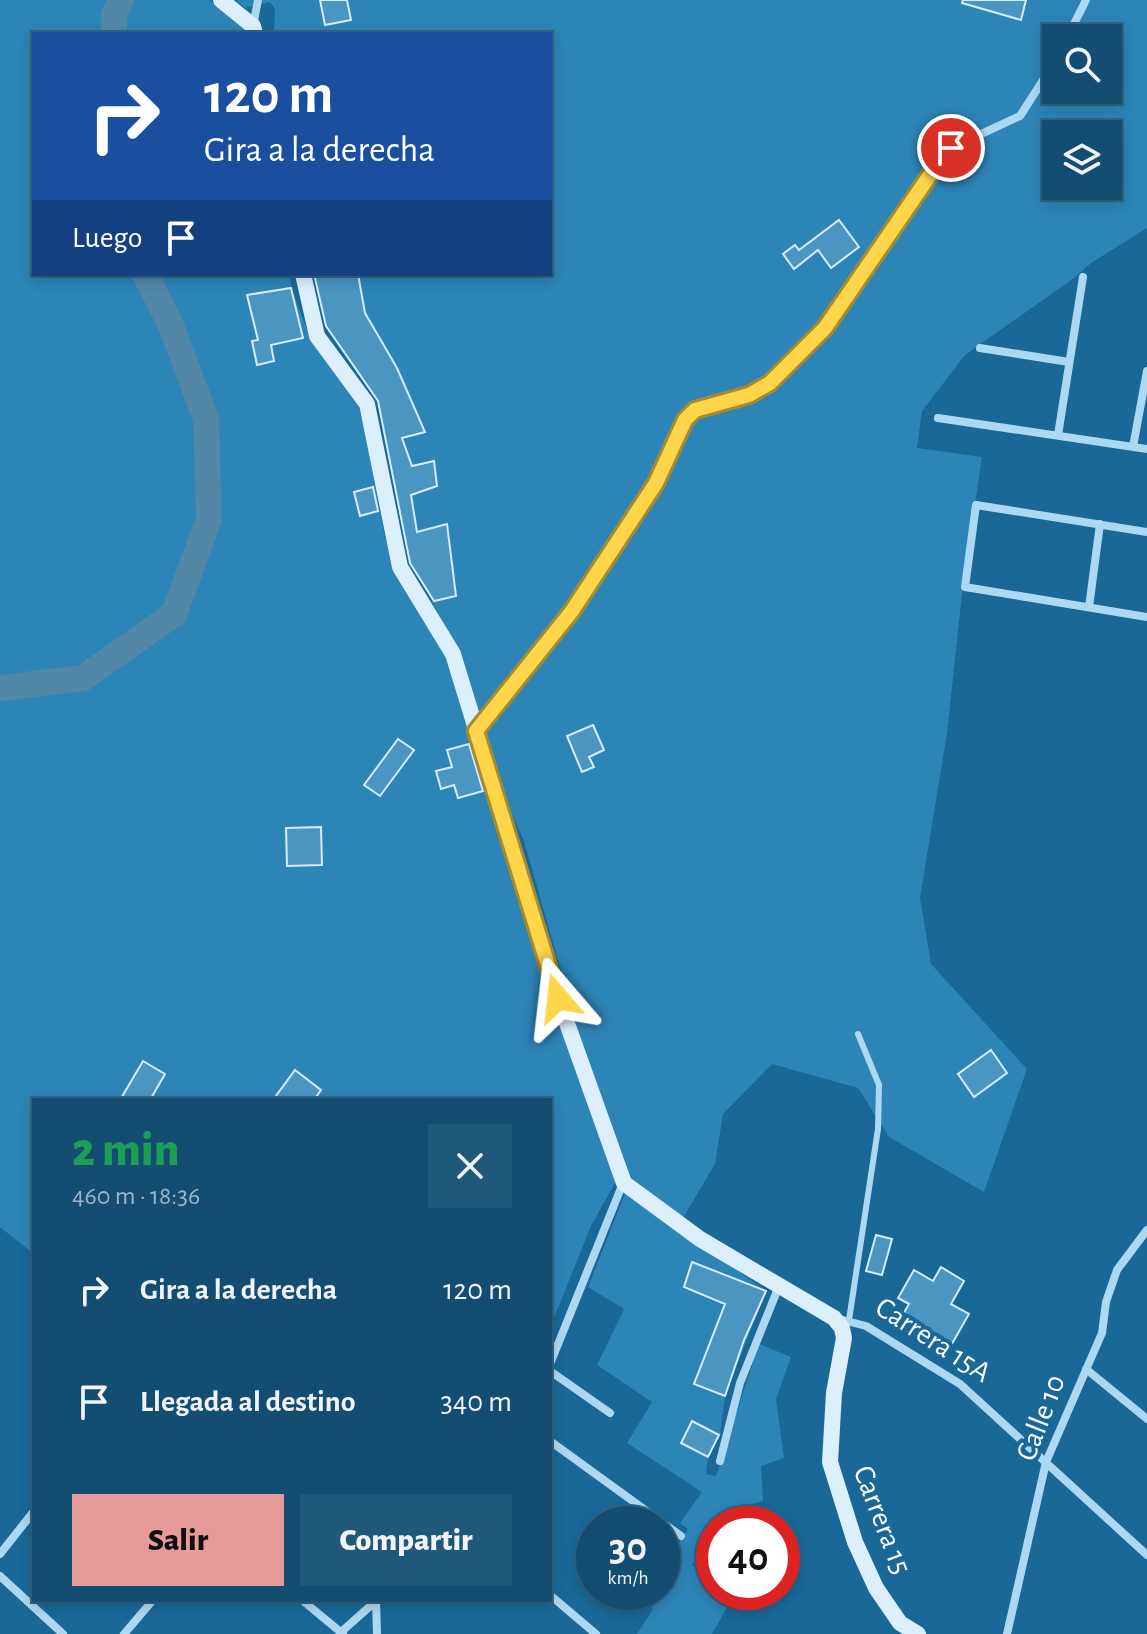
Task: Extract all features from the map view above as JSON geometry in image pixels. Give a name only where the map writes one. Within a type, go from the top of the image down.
[{"type":"street","points":[[221,0],[254,30]]},
{"type":"street","points":[[254,30],[258,0]]},
{"type":"street","points":[[1074,24],[1086,0]]},
{"type":"street","points":[[476,731],[572,611],[656,483],[689,414],[749,395],[770,383],[825,328],[943,156],[951,148],[1020,116],[1042,82]]},
{"type":"street","points":[[303,276],[317,336],[367,404],[400,567],[449,644],[558,998],[624,1183],[552,1359]]},
{"type":"street","points":[[1058,435],[1083,277]]},
{"type":"street","points":[[980,348],[1069,362]]},
{"type":"street","points":[[1133,447],[1147,371]]},
{"type":"street","points":[[938,418],[1147,449]]},
{"type":"street","points":[[1147,532],[976,505],[965,587],[1147,617]]},
{"type":"street","points":[[1089,607],[1100,524]]},
{"type":"street","name":"Carrera 15A","points":[[624,1183],[700,1239],[842,1319],[866,1326],[960,1384],[1147,1555]]},
{"type":"street","name":"Calle 10","points":[[1007,1634],[1046,1462],[1102,1333],[1106,1302],[1117,1270],[1147,1230]]},
{"type":"street","points":[[720,1461],[740,1383],[780,1285]]},
{"type":"street","name":"Carrera 15","points":[[842,1319],[844,1338],[834,1393],[830,1462],[855,1542],[876,1588],[898,1629],[918,1634]]},
{"type":"street","points":[[1086,1369],[1147,1419]]},
{"type":"street","points":[[552,1372],[610,1413]]},
{"type":"street","points":[[552,1442],[681,1536]]},
{"type":"street","points":[[0,1554],[32,1514]]},
{"type":"street","points":[[0,1576],[63,1634]]},
{"type":"street","points":[[552,1597],[596,1634]]},
{"type":"street","points":[[124,1634],[151,1602]]},
{"type":"street","points":[[304,1602],[341,1633],[375,1602]]},
{"type":"street","points":[[376,1602],[377,1634]]},
{"type":"lane","points":[[842,1319],[878,1129],[879,1085],[858,1034]]},
{"type":"shaded area","points":[[0,0],[210,0],[246,32],[32,32],[32,276],[290,276],[291,288],[310,337],[355,395],[385,537],[396,568],[448,655],[616,1181],[591,1226],[552,1323],[552,1098],[32,1098],[32,1252],[0,1227]]},
{"type":"shaded area","points":[[236,0],[1147,0],[1147,228],[1091,263],[965,355],[922,411],[917,448],[982,457],[962,594],[947,733],[920,898],[931,964],[1027,1069],[984,1192],[889,1137],[858,1088],[772,1064],[723,1114],[715,1164],[683,1218],[624,1172],[578,1030],[524,841],[495,777],[482,733],[489,723],[479,720],[458,652],[432,602],[456,596],[447,525],[417,532],[411,495],[437,486],[434,461],[412,466],[402,438],[424,431],[397,368],[365,313],[358,276],[552,276],[552,32],[274,32],[275,9],[270,2],[245,8]]},
{"type":"shaded area","points":[[626,1191],[766,1291],[725,1396],[720,1436],[692,1422],[681,1443],[708,1457],[706,1474],[716,1476],[759,1344],[791,1357],[776,1399],[784,1458],[761,1466],[763,1501],[744,1506],[696,1506],[696,1558],[692,1565],[696,1568],[696,1610],[726,1610],[712,1634],[637,1634],[652,1610],[680,1610],[680,1541],[688,1529],[680,1523],[702,1492],[627,1443],[652,1402],[597,1365],[624,1309],[588,1287]]},
{"type":"building","points":[[320,0],[347,0],[351,20],[325,25]]},
{"type":"building","points":[[963,0],[1026,0],[1021,20],[962,3]]},
{"type":"building","points":[[839,220],[859,247],[831,268],[818,250],[794,269],[783,254],[795,245],[799,250]]},
{"type":"building","points":[[314,276],[358,276],[365,313],[397,368],[425,432],[402,438],[412,466],[434,461],[437,486],[411,495],[417,532],[447,524],[456,596],[434,601],[410,563],[378,401],[326,326]]},
{"type":"building","points":[[291,288],[303,338],[271,345],[274,361],[257,365],[252,341],[258,340],[247,295]]},
{"type":"building","points":[[373,487],[378,511],[360,516],[354,492]]},
{"type":"building","points":[[593,725],[604,750],[589,757],[594,767],[582,772],[567,736]]},
{"type":"building","points":[[398,739],[414,750],[380,796],[364,785]]},
{"type":"building","points":[[469,744],[483,791],[458,798],[454,785],[441,789],[436,771],[452,767],[447,750]]},
{"type":"building","points":[[321,827],[322,865],[287,866],[286,828]]},
{"type":"building","points":[[991,1050],[1007,1073],[974,1097],[958,1074]]},
{"type":"building","points":[[143,1061],[165,1074],[151,1098],[121,1098]]},
{"type":"building","points":[[295,1070],[321,1090],[315,1098],[274,1098]]},
{"type":"building","points":[[876,1235],[892,1239],[882,1275],[866,1271]]},
{"type":"building","points":[[692,1262],[766,1291],[744,1340],[725,1396],[694,1384],[725,1304],[684,1287]]},
{"type":"building","points":[[941,1267],[964,1281],[951,1304],[969,1314],[948,1351],[898,1323],[909,1304],[898,1298],[914,1270],[933,1281]]},
{"type":"building","points":[[692,1421],[719,1435],[708,1457],[681,1443]]},
{"type":"waterway","points":[[114,32],[114,15],[121,0]]},
{"type":"waterway","points":[[0,688],[83,678],[174,614],[209,519],[206,419],[170,323],[146,276]]},
{"type":"route","points":[[558,998],[476,731],[572,611],[656,483],[689,414],[749,395],[770,383],[825,328],[951,148]]}]
